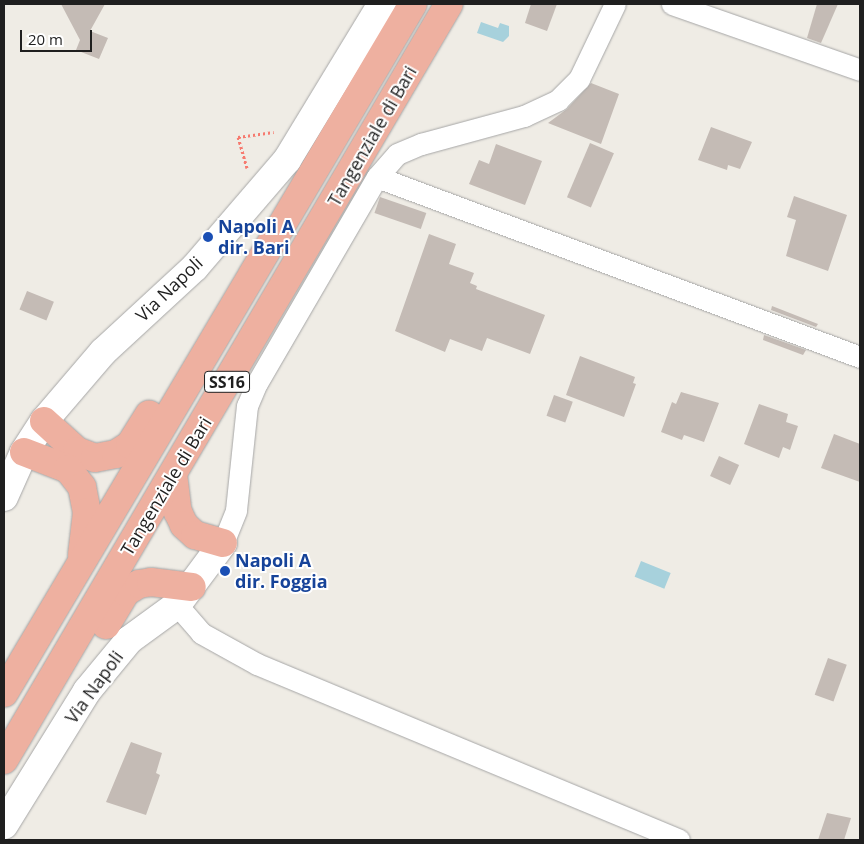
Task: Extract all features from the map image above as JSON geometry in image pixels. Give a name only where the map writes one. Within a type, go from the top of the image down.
[{"type":"highway","name":"Tangenziale di Bari","points":[[4,693],[413,4]]},
{"type":"highway","name":"Tangenziale di Bari","points":[[4,760],[449,4]]},
{"type":"highway","points":[[44,421],[77,451],[95,458],[116,454],[130,445],[178,368],[216,338]]},
{"type":"highway","points":[[24,452],[68,469],[82,487],[87,512],[80,564]]},
{"type":"highway","points":[[173,474],[178,512],[184,525],[195,535],[223,543]]},
{"type":"highway","points":[[46,689],[78,672],[126,592],[151,582],[185,596]]},
{"type":"street","name":"Via Napoli","points":[[4,497],[24,452],[44,421],[103,352],[195,267],[287,160],[382,4]]},
{"type":"street","points":[[223,543],[236,510],[247,406],[257,383],[377,177],[397,154],[421,144],[524,116],[558,100],[579,79],[615,4]]},
{"type":"street","points":[[672,4],[860,70]]},
{"type":"street","points":[[377,177],[860,357]]},
{"type":"street","name":"Via Napoli","points":[[4,825],[87,691],[129,640],[185,596],[223,543]]},
{"type":"street","points":[[185,596],[201,633],[257,664],[679,840]]},
{"type":"path","points":[[249,174],[238,137],[274,132]]},
{"type":"water","points":[[481,22],[498,28],[500,23],[509,26],[509,36],[503,42],[477,33]]},
{"type":"water","points":[[641,561],[671,573],[664,589],[635,577]]},
{"type":"building","points":[[61,4],[105,4],[90,31],[108,38],[99,59],[76,50],[80,40]]},
{"type":"building","points":[[531,4],[557,4],[547,31],[525,23]]},
{"type":"building","points":[[817,4],[838,4],[821,43],[807,38]]},
{"type":"building","points":[[591,83],[619,94],[601,144],[548,123],[567,109]]},
{"type":"building","points":[[711,127],[752,142],[740,169],[728,165],[727,170],[698,160]]},
{"type":"building","points":[[590,143],[614,153],[591,207],[567,197]]},
{"type":"building","points":[[496,144],[542,161],[525,205],[469,184],[479,160],[489,164]]},
{"type":"building","points":[[794,196],[847,215],[828,271],[786,256],[796,220],[787,217]]},
{"type":"building","points":[[380,197],[426,213],[421,229],[374,213]]},
{"type":"building","points":[[429,234],[456,244],[449,264],[474,273],[470,283],[477,286],[476,289],[545,315],[530,354],[487,338],[482,351],[450,339],[445,352],[395,331]]},
{"type":"building","points":[[27,291],[54,302],[46,320],[20,310]]},
{"type":"building","points":[[772,306],[818,324],[816,327],[771,310]]},
{"type":"building","points":[[764,335],[806,350],[803,355],[763,340]]},
{"type":"building","points":[[580,356],[635,377],[633,383],[636,384],[624,417],[566,395]]},
{"type":"building","points":[[681,392],[719,403],[704,442],[684,435],[682,440],[661,432],[672,402],[676,404]]},
{"type":"building","points":[[554,395],[573,402],[565,423],[546,416]]},
{"type":"building","points":[[759,404],[788,414],[786,422],[798,426],[790,450],[783,447],[779,458],[744,444]]},
{"type":"building","points":[[834,434],[860,444],[860,482],[821,468]]},
{"type":"building","points":[[719,456],[739,465],[730,485],[710,476]]},
{"type":"building","points":[[828,658],[847,665],[833,701],[815,695]]},
{"type":"building","points":[[131,742],[162,753],[156,773],[160,775],[146,815],[106,802]]},
{"type":"building","points":[[827,813],[851,818],[844,840],[818,840]]},
{"type":"place","name":"Napoli A dir. Bari","points":[[208,237]]},
{"type":"place","name":"Napoli A dir. Foggia","points":[[225,571]]}]
